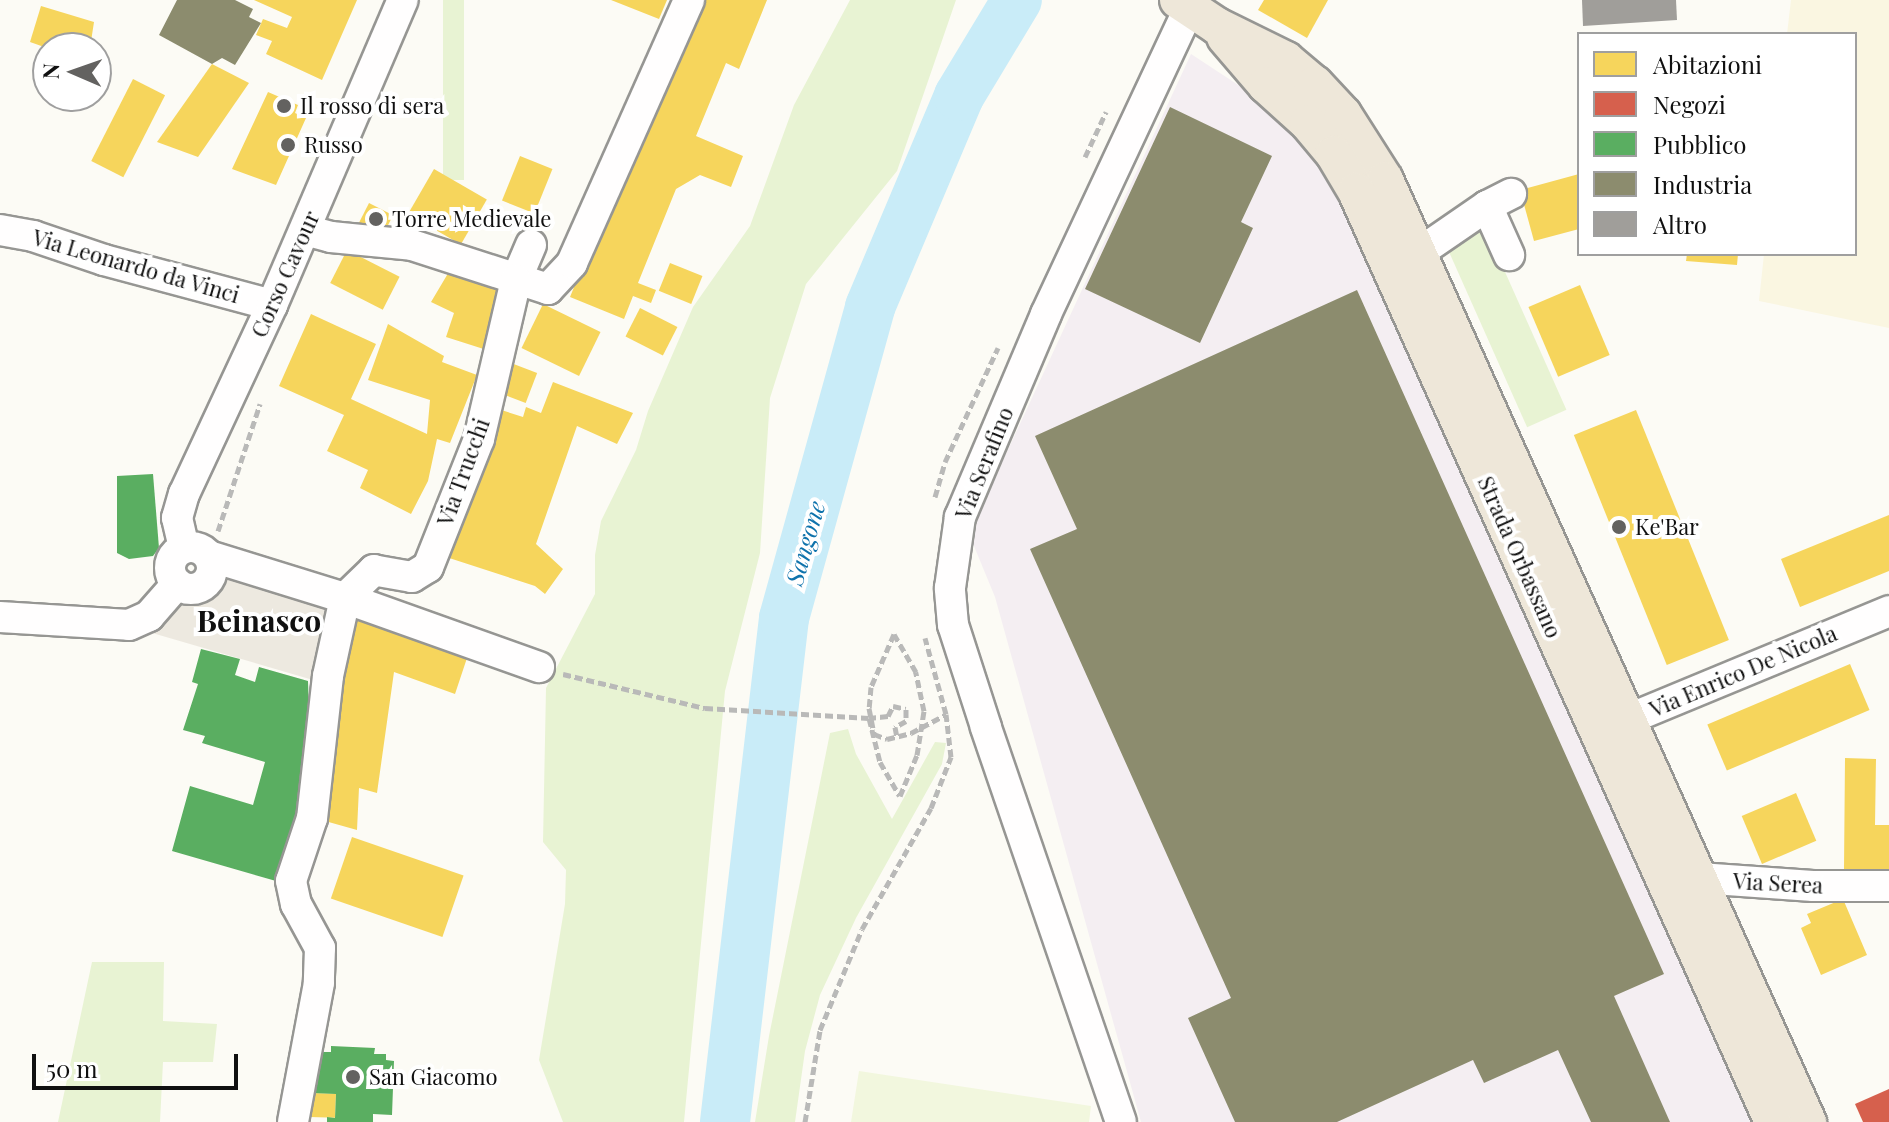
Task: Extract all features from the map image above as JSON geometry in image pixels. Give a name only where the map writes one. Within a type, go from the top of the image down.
[{"type":"main road","name":"Strada Orbassano","points":[[1194,8],[1286,60],[1315,84],[1343,114],[1385,180],[1420,252],[1613,726]]},
{"type":"main road","name":"Strada Orbassano","points":[[1194,8],[1325,144],[1356,191],[1613,726],[1684,885],[1773,1122]]},
{"type":"main road","name":"Strada Orbassano","points":[[1684,885],[1808,1122]]},
{"type":"street","name":"Corso Cavour","points":[[197,552],[177,518],[184,494],[272,305],[403,0]]},
{"type":"street","points":[[305,230],[331,237],[412,245],[548,289],[572,263],[689,0]]},
{"type":"street","name":"Via Serafino","points":[[1121,1122],[953,625],[950,588],[960,517],[1046,314],[1194,8]]},
{"type":"street","points":[[1420,252],[1499,200],[1509,255]]},
{"type":"street","name":"Via Leonardo da Vinci","points":[[0,230],[272,305]]},
{"type":"street","name":"Via Trucchi","points":[[345,598],[374,570],[412,577],[428,567],[479,439],[516,280],[531,245]]},
{"type":"street","points":[[0,617],[129,625],[149,616],[177,584],[190,590],[206,584],[213,570],[197,552]]},
{"type":"street","points":[[197,552],[345,598],[539,667]]},
{"type":"street","points":[[293,1122],[319,983],[320,948],[296,904],[291,881],[312,818],[328,676],[345,598]]},
{"type":"street","name":"Via Enrico De Nicola","points":[[1613,726],[1889,611]]},
{"type":"street","name":"Via Serea","points":[[1684,885],[1889,886]]},
{"type":"path","points":[[869,718],[880,762],[900,796],[917,755],[924,711],[916,672],[894,634],[873,678],[869,708],[874,734],[887,739],[897,737],[935,723],[946,714]]},
{"type":"path","points":[[539,667],[622,690],[705,708],[869,718],[888,716],[893,706],[906,709],[906,721],[895,727],[897,737]]},
{"type":"shaded area","points":[[1791,0],[1889,0],[1889,328],[1759,301],[1764,256],[1857,256],[1857,32],[1787,32]]},
{"type":"shaded area","points":[[1191,54],[1255,96],[1297,134],[1321,164],[1344,202],[1759,1122],[1141,1122],[995,597],[969,534]]},
{"type":"shaded area","points":[[224,570],[330,604],[313,680],[142,630],[180,601],[197,602],[214,593]]},
{"type":"green space","points":[[443,0],[464,0],[464,180],[443,180]]},
{"type":"green space","points":[[850,0],[956,0],[897,171],[806,284],[770,398],[760,553],[725,691],[684,1122],[563,1122],[539,1060],[565,904],[566,870],[543,842],[546,688],[595,594],[595,555],[601,521],[636,450],[648,411],[693,307],[750,226],[794,105]]},
{"type":"green space","points":[[1481,218],[1566,410],[1527,427],[1442,235]]},
{"type":"green space","points":[[848,729],[856,754],[892,819],[935,742],[946,743],[942,764],[856,918],[820,995],[805,1051],[795,1122],[755,1122],[769,1036],[830,733]]},
{"type":"green space","points":[[92,962],[164,962],[163,1021],[217,1024],[213,1062],[163,1062],[160,1122],[58,1122]]},
{"type":"green space","points":[[859,1071],[1091,1106],[1089,1122],[851,1122]]},
{"type":"building: Abitazioni","points":[[254,0],[357,0],[322,80],[266,54],[272,41],[256,35],[263,19],[287,28],[292,17]]},
{"type":"building: Abitazioni","points":[[611,0],[667,0],[659,19]]},
{"type":"building: Abitazioni","points":[[701,0],[767,0],[739,69],[726,63],[696,136],[743,156],[731,187],[700,175],[676,189],[638,283],[656,290],[651,303],[633,296],[624,319],[570,297],[623,167]]},
{"type":"building: Abitazioni","points":[[1264,0],[1328,0],[1307,38],[1258,10]]},
{"type":"building: Abitazioni","points":[[41,6],[94,22],[92,32],[33,32]]},
{"type":"building: Abitazioni","points":[[212,64],[249,83],[198,157],[157,142]]},
{"type":"building: Abitazioni","points":[[133,79],[165,95],[123,177],[91,161]]},
{"type":"building: Abitazioni","points":[[268,92],[298,105],[295,113],[306,118],[276,185],[232,169]]},
{"type":"building: Abitazioni","points":[[520,156],[552,169],[534,214],[502,201]]},
{"type":"building: Abitazioni","points":[[434,169],[487,200],[461,245],[408,214]]},
{"type":"building: Abitazioni","points":[[1577,175],[1577,230],[1534,241],[1520,190]]},
{"type":"building: Abitazioni","name":"Torre Medievale","points":[[369,203],[393,215],[382,237],[358,224]]},
{"type":"building: Abitazioni","points":[[347,250],[400,277],[383,310],[330,283]]},
{"type":"building: Abitazioni","points":[[1687,256],[1738,256],[1737,265],[1686,261]]},
{"type":"building: Abitazioni","points":[[670,263],[702,276],[691,304],[659,291]]},
{"type":"building: Abitazioni","points":[[453,265],[507,296],[493,352],[446,337],[454,313],[431,302]]},
{"type":"building: Abitazioni","points":[[1580,285],[1610,355],[1558,377],[1528,307]]},
{"type":"building: Abitazioni","points":[[543,304],[601,332],[579,376],[522,348]]},
{"type":"building: Abitazioni","points":[[640,308],[677,327],[663,356],[625,337]]},
{"type":"building: Abitazioni","points":[[311,314],[376,344],[351,399],[427,434],[430,400],[368,380],[388,324],[444,356],[442,362],[477,375],[450,443],[437,439],[428,481],[411,514],[360,488],[368,470],[327,451],[344,415],[279,386]]},
{"type":"building: Abitazioni","points":[[511,363],[537,373],[526,403],[500,393]]},
{"type":"building: Abitazioni","points":[[553,382],[633,413],[617,444],[577,426],[536,544],[563,569],[545,594],[535,586],[443,556],[495,408],[523,417],[526,407],[541,413]]},
{"type":"building: Abitazioni","points":[[1636,410],[1729,640],[1667,665],[1574,435]]},
{"type":"building: Abitazioni","points":[[1889,515],[1889,571],[1800,607],[1781,559]]},
{"type":"building: Abitazioni","points":[[355,615],[469,652],[455,694],[394,672],[377,793],[359,788],[357,830],[325,821],[324,781]]},
{"type":"building: Abitazioni","points":[[1850,664],[1870,710],[1727,771],[1707,725]]},
{"type":"building: Abitazioni","points":[[1845,758],[1876,759],[1875,825],[1889,825],[1889,869],[1844,869]]},
{"type":"building: Abitazioni","points":[[1796,793],[1816,841],[1762,864],[1742,816]]},
{"type":"building: Abitazioni","points":[[352,837],[464,875],[442,937],[331,898]]},
{"type":"building: Abitazioni","points":[[1843,899],[1867,955],[1821,975],[1801,928],[1811,923],[1807,914]]},
{"type":"building: Abitazioni","points":[[311,1093],[336,1094],[335,1118],[310,1117]]},
{"type":"building: Negozi","points":[[1889,1089],[1889,1122],[1863,1122],[1855,1104]]},
{"type":"building: Pubblico","points":[[153,474],[159,548],[153,556],[129,559],[117,553],[117,476]]},
{"type":"building: Pubblico","points":[[201,649],[240,659],[235,675],[255,682],[259,667],[308,681],[311,765],[276,881],[172,851],[190,786],[253,805],[265,762],[202,743],[205,736],[183,730],[198,684],[192,682]]},
{"type":"building: Pubblico","name":"San Giacomo","points":[[331,1046],[375,1048],[374,1054],[386,1054],[386,1060],[394,1061],[392,1115],[373,1114],[373,1122],[327,1122],[327,1117],[335,1118],[336,1094],[312,1093],[320,1052],[331,1052]]},
{"type":"building: Industria","points":[[177,0],[235,0],[253,9],[249,17],[261,23],[235,65],[222,58],[212,64],[159,35]]},
{"type":"building: Industria","points":[[1170,107],[1272,156],[1241,222],[1253,228],[1200,343],[1085,289]]},
{"type":"building: Industria","points":[[1357,290],[1664,974],[1614,996],[1670,1122],[1591,1122],[1558,1050],[1484,1083],[1473,1060],[1337,1122],[1235,1122],[1188,1018],[1231,998],[1030,549],[1077,529],[1035,436]]},
{"type":"building: Altro","points":[[1582,0],[1676,0],[1677,20],[1583,26]]},
{"type":"waterway","name":"Sangone","points":[[725,1122],[784,618],[870,307],[959,96],[1017,0]]},
{"type":"place","name":"Il rosso di sera","points":[[284,106]]},
{"type":"place","name":"Russo","points":[[288,145]]},
{"type":"place","name":"Torre Medievale","points":[[376,219]]},
{"type":"place","name":"Ke'Bar","points":[[1619,527]]},
{"type":"place","name":"San Giacomo","points":[[353,1077]]},
{"type":"district","name":"Beinasco","points":[[259,620]]}]
